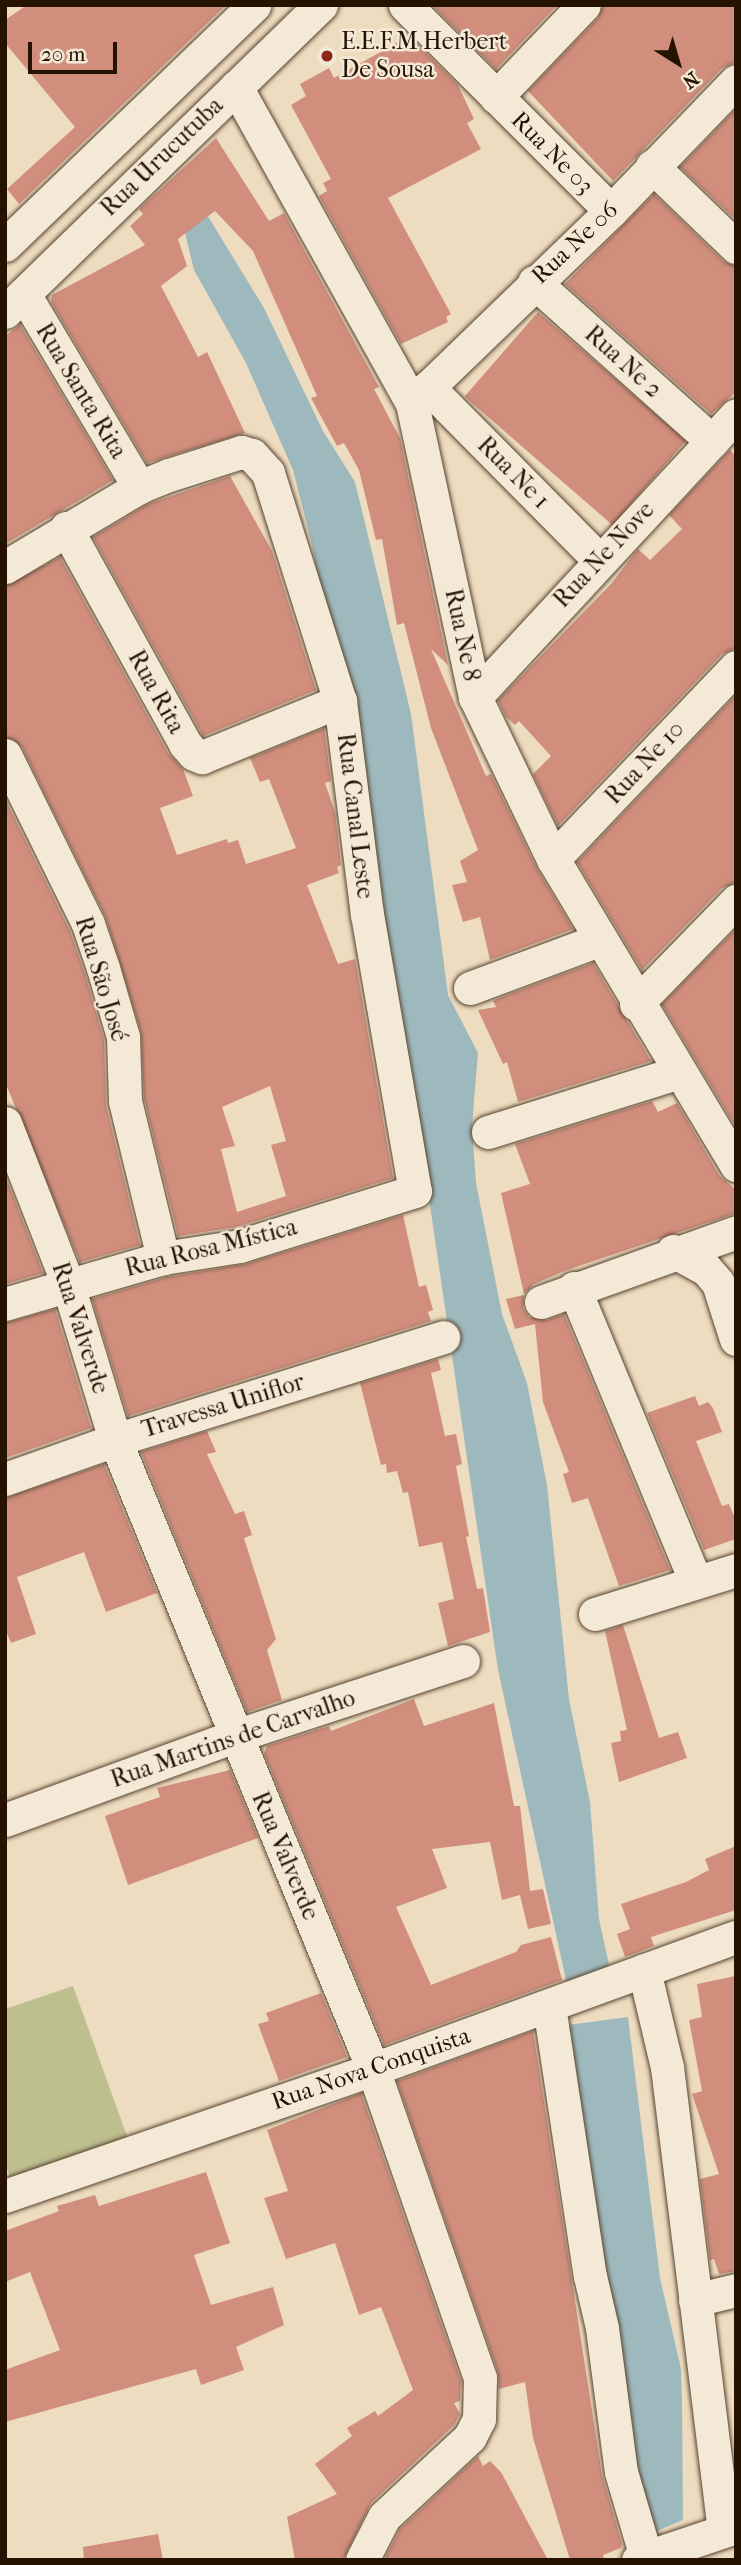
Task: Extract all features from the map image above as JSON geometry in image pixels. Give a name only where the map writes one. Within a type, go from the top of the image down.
[{"type":"street","name":"Rua Urucutuba","points":[[8,236],[254,5]]},
{"type":"street","name":"Rua Urucutuba","points":[[15,303],[321,5]]},
{"type":"street","name":"Rua Ne 03","points":[[405,5],[611,211]]},
{"type":"street","points":[[496,97],[584,5]]},
{"type":"street","name":"Rua Ne 06","points":[[420,395],[534,282],[611,211],[736,82]]},
{"type":"street","name":"Rua Ne 8","points":[[236,87],[420,395],[475,696],[553,859],[599,940],[679,1072],[730,1141]]},
{"type":"street","points":[[652,166],[736,247]]},
{"type":"street","name":"Rua Ne 2","points":[[534,282],[712,441]]},
{"type":"street","name":"Rua Santa Rita","points":[[15,303],[139,487]]},
{"type":"street","name":"Rua Ne 1","points":[[420,395],[598,559]]},
{"type":"street","name":"Rua Ne Nove","points":[[475,696],[598,559],[736,415]]},
{"type":"street","name":"Rua Canal Leste","points":[[139,487],[229,454],[252,455],[268,473],[340,701],[367,914],[415,1191]]},
{"type":"street","points":[[5,567],[66,528],[139,487]]},
{"type":"street","name":"Rua Rita","points":[[66,528],[185,744],[194,754],[202,757],[340,701]]},
{"type":"street","name":"Rua Ne 10","points":[[553,859],[736,667]]},
{"type":"street","name":"Rua São José","points":[[5,755],[88,924],[103,968],[122,1037],[125,1101],[163,1258]]},
{"type":"street","points":[[636,1004],[736,901]]},
{"type":"street","points":[[470,988],[599,940]]},
{"type":"street","points":[[488,1132],[679,1072]]},
{"type":"street","name":"Rua Valverde","points":[[5,1123],[68,1285],[115,1440],[234,1736],[373,2069],[462,2319],[482,2398],[480,2420],[470,2437],[384,2517],[362,2560]]},
{"type":"street","name":"Rua Rosa Mística","points":[[5,1304],[163,1258],[240,1246],[415,1191]]},
{"type":"street","points":[[541,1302],[673,1251],[736,1232]]},
{"type":"street","points":[[673,1251],[706,1269],[718,1283],[736,1339]]},
{"type":"street","points":[[574,1288],[696,1582]]},
{"type":"street","name":"Travessa Uniflor","points":[[5,1479],[115,1440],[443,1337]]},
{"type":"street","points":[[595,1614],[736,1570]]},
{"type":"street","name":"Rua Martins de Carvalho","points":[[5,1820],[234,1736],[463,1661]]},
{"type":"street","name":"Rua Nova Conquista","points":[[5,2196],[373,2069],[736,1937]]},
{"type":"street","points":[[549,2006],[590,2276],[602,2328],[621,2472],[642,2558],[730,2529],[695,2300],[667,2067],[645,1970]]},
{"type":"street","points":[[695,2300],[736,2290]]},
{"type":"green space","points":[[73,1986],[128,2139],[11,2179],[5,2163],[5,2009]]},
{"type":"water","points":[[201,205],[264,308],[323,431],[355,482],[411,714],[448,995],[478,1053],[472,1126],[476,1183],[502,1314],[527,1383],[547,1485],[569,1699],[590,1802],[599,1919],[610,1969],[568,1989],[498,1670],[403,1021],[312,545],[293,470],[246,363],[194,270],[184,229]]},
{"type":"water","points":[[628,2017],[660,2278],[681,2369],[683,2520],[650,2534],[640,2504],[568,2025]]},
{"type":"building","points":[[27,5],[226,5],[19,204],[7,189],[75,127],[5,43],[5,20]]},
{"type":"building","points":[[432,5],[557,5],[496,69]]},
{"type":"building","points":[[603,5],[736,5],[736,62],[722,68],[613,181],[528,91],[598,18]]},
{"type":"building","points":[[409,36],[458,85],[474,119],[467,123],[481,149],[388,198],[451,314],[446,317],[448,322],[401,344],[319,196],[327,191],[323,183],[331,179],[291,105],[306,96],[300,84],[329,68],[334,78]]},
{"type":"building","points":[[736,109],[736,220],[680,167]]},
{"type":"building","points":[[216,138],[269,221],[284,213],[379,387],[374,389],[400,438],[448,665],[431,649],[486,776],[491,774],[536,867],[573,929],[490,960],[480,917],[463,922],[452,885],[467,882],[460,861],[478,850],[431,728],[404,623],[397,625],[382,539],[376,540],[359,470],[344,443],[337,446],[311,398],[317,396],[253,251],[215,211],[178,239],[187,266],[161,286],[198,357],[207,352],[245,433],[147,463],[51,302],[52,295],[145,245],[130,226],[143,214],[139,209]]},
{"type":"building","points":[[654,194],[723,261],[736,266],[736,392],[711,414],[565,284]]},
{"type":"building","points":[[538,312],[686,441],[612,525],[465,397]]},
{"type":"building","points":[[20,325],[113,480],[5,544],[5,336]]},
{"type":"building","points":[[730,450],[736,456],[736,648],[722,654],[558,826],[533,774],[551,756],[519,721],[515,725],[506,717],[498,700],[611,584],[638,549],[650,560],[682,529],[669,515]]},
{"type":"building","points":[[230,476],[272,551],[316,690],[203,736],[93,537],[148,504]]},
{"type":"building","points":[[60,557],[168,753],[183,769],[193,796],[160,808],[177,855],[227,839],[228,843],[238,840],[246,864],[296,848],[269,779],[260,782],[250,758],[324,728],[331,781],[325,783],[335,812],[341,865],[337,867],[339,873],[307,885],[338,964],[355,959],[393,1178],[236,1227],[178,1236],[144,1098],[141,1032],[106,918],[22,747],[5,736],[5,586]],"holes":[[[270,1086],[286,1141],[271,1145],[286,1196],[237,1212],[221,1149],[235,1146],[222,1107]]]},
{"type":"building","points":[[736,695],[736,882],[722,888],[642,970],[577,862]]},
{"type":"building","points":[[5,799],[70,931],[85,974],[104,1040],[106,1105],[140,1245],[80,1262],[5,1082]]},
{"type":"building","points":[[736,929],[736,1127],[662,1004]]},
{"type":"building","points":[[593,963],[651,1061],[518,1102],[507,1062],[503,1064],[478,1010],[496,1007],[493,1001],[499,998]]},
{"type":"building","points":[[652,1101],[658,1112],[677,1103],[719,1175],[736,1190],[736,1213],[567,1270],[534,1284],[524,1294],[501,1193],[530,1184],[515,1144]]},
{"type":"building","points":[[8,1183],[43,1273],[5,1284],[5,1184]]},
{"type":"building","points":[[403,1215],[419,1287],[426,1285],[433,1310],[428,1312],[431,1321],[128,1416],[92,1299],[167,1277],[246,1264]]},
{"type":"building","points":[[524,1295],[523,1308],[529,1317],[547,1320],[564,1314],[670,1570],[619,1586],[588,1498],[572,1503],[563,1474],[569,1472],[543,1402],[535,1324],[515,1329],[506,1299]]},
{"type":"building","points":[[55,1309],[91,1428],[5,1458],[5,1323]]},
{"type":"building","points":[[438,1359],[441,1370],[431,1373],[445,1436],[456,1434],[462,1464],[456,1466],[469,1536],[466,1537],[477,1589],[483,1588],[490,1632],[448,1646],[438,1603],[454,1599],[442,1542],[419,1547],[408,1492],[403,1493],[397,1471],[387,1473],[386,1464],[381,1465],[360,1383]]},
{"type":"building","points":[[695,1396],[699,1406],[708,1402],[713,1408],[722,1432],[696,1441],[722,1506],[729,1504],[736,1521],[736,1539],[704,1550],[647,1413]]},
{"type":"building","points":[[207,1431],[216,1452],[207,1454],[235,1514],[244,1511],[252,1535],[244,1538],[276,1639],[267,1650],[282,1700],[247,1712],[141,1452]]},
{"type":"building","points":[[104,1464],[157,1593],[106,1612],[84,1552],[17,1577],[36,1634],[11,1643],[5,1628],[5,1498]]},
{"type":"building","points":[[623,1625],[659,1738],[678,1732],[687,1758],[619,1782],[611,1743],[621,1741],[620,1731],[627,1730],[605,1631]]},
{"type":"building","points":[[414,1699],[424,1726],[494,1703],[514,1806],[520,1806],[530,1891],[543,1889],[551,1924],[528,1929],[520,1895],[502,1900],[490,1842],[432,1849],[447,1888],[396,1907],[431,1985],[516,1952],[521,1945],[551,1937],[562,1980],[384,2045],[264,1753],[267,1746],[329,1726],[331,1731]]},
{"type":"building","points":[[230,1770],[258,1838],[128,1885],[105,1816],[160,1797],[157,1788]]},
{"type":"building","points":[[736,1846],[736,1910],[651,1937],[654,1946],[625,1957],[617,1934],[630,1929],[621,1904],[686,1882],[709,1870],[705,1859]]},
{"type":"building","points":[[736,1976],[736,2271],[719,2274],[714,2259],[710,2260],[700,2179],[719,2174],[692,2094],[702,2091],[689,2020],[702,2017],[697,1984]]},
{"type":"building","points":[[321,1993],[347,2057],[279,2081],[258,2024],[269,2021],[266,2013]]},
{"type":"building","points":[[533,2031],[602,2475],[622,2544],[621,2548],[603,2555],[604,2560],[570,2560],[533,2438],[525,2382],[499,2389],[498,2372],[397,2081]]},
{"type":"building","points":[[361,2093],[461,2381],[460,2401],[454,2403],[460,2414],[454,2425],[371,2503],[343,2560],[295,2560],[287,2517],[337,2494],[315,2464],[352,2436],[347,2428],[375,2411],[378,2416],[413,2390],[381,2307],[359,2315],[335,2243],[286,2259],[264,2198],[288,2191],[267,2130]]},
{"type":"building","points":[[206,2172],[230,2243],[194,2255],[211,2305],[273,2287],[284,2325],[236,2347],[244,2370],[201,2385],[196,2369],[5,2422],[5,2370],[60,2350],[30,2272],[5,2282],[5,2231],[59,2211],[57,2206],[95,2195],[99,2206]]},
{"type":"building","points":[[478,2456],[483,2466],[490,2461],[501,2472],[548,2560],[384,2560],[400,2529]]},
{"type":"building","points":[[158,2534],[163,2560],[84,2560],[83,2547]]},
{"type":"place","name":"E.E.F.M Herbert De Sousa","points":[[327,56]]}]
